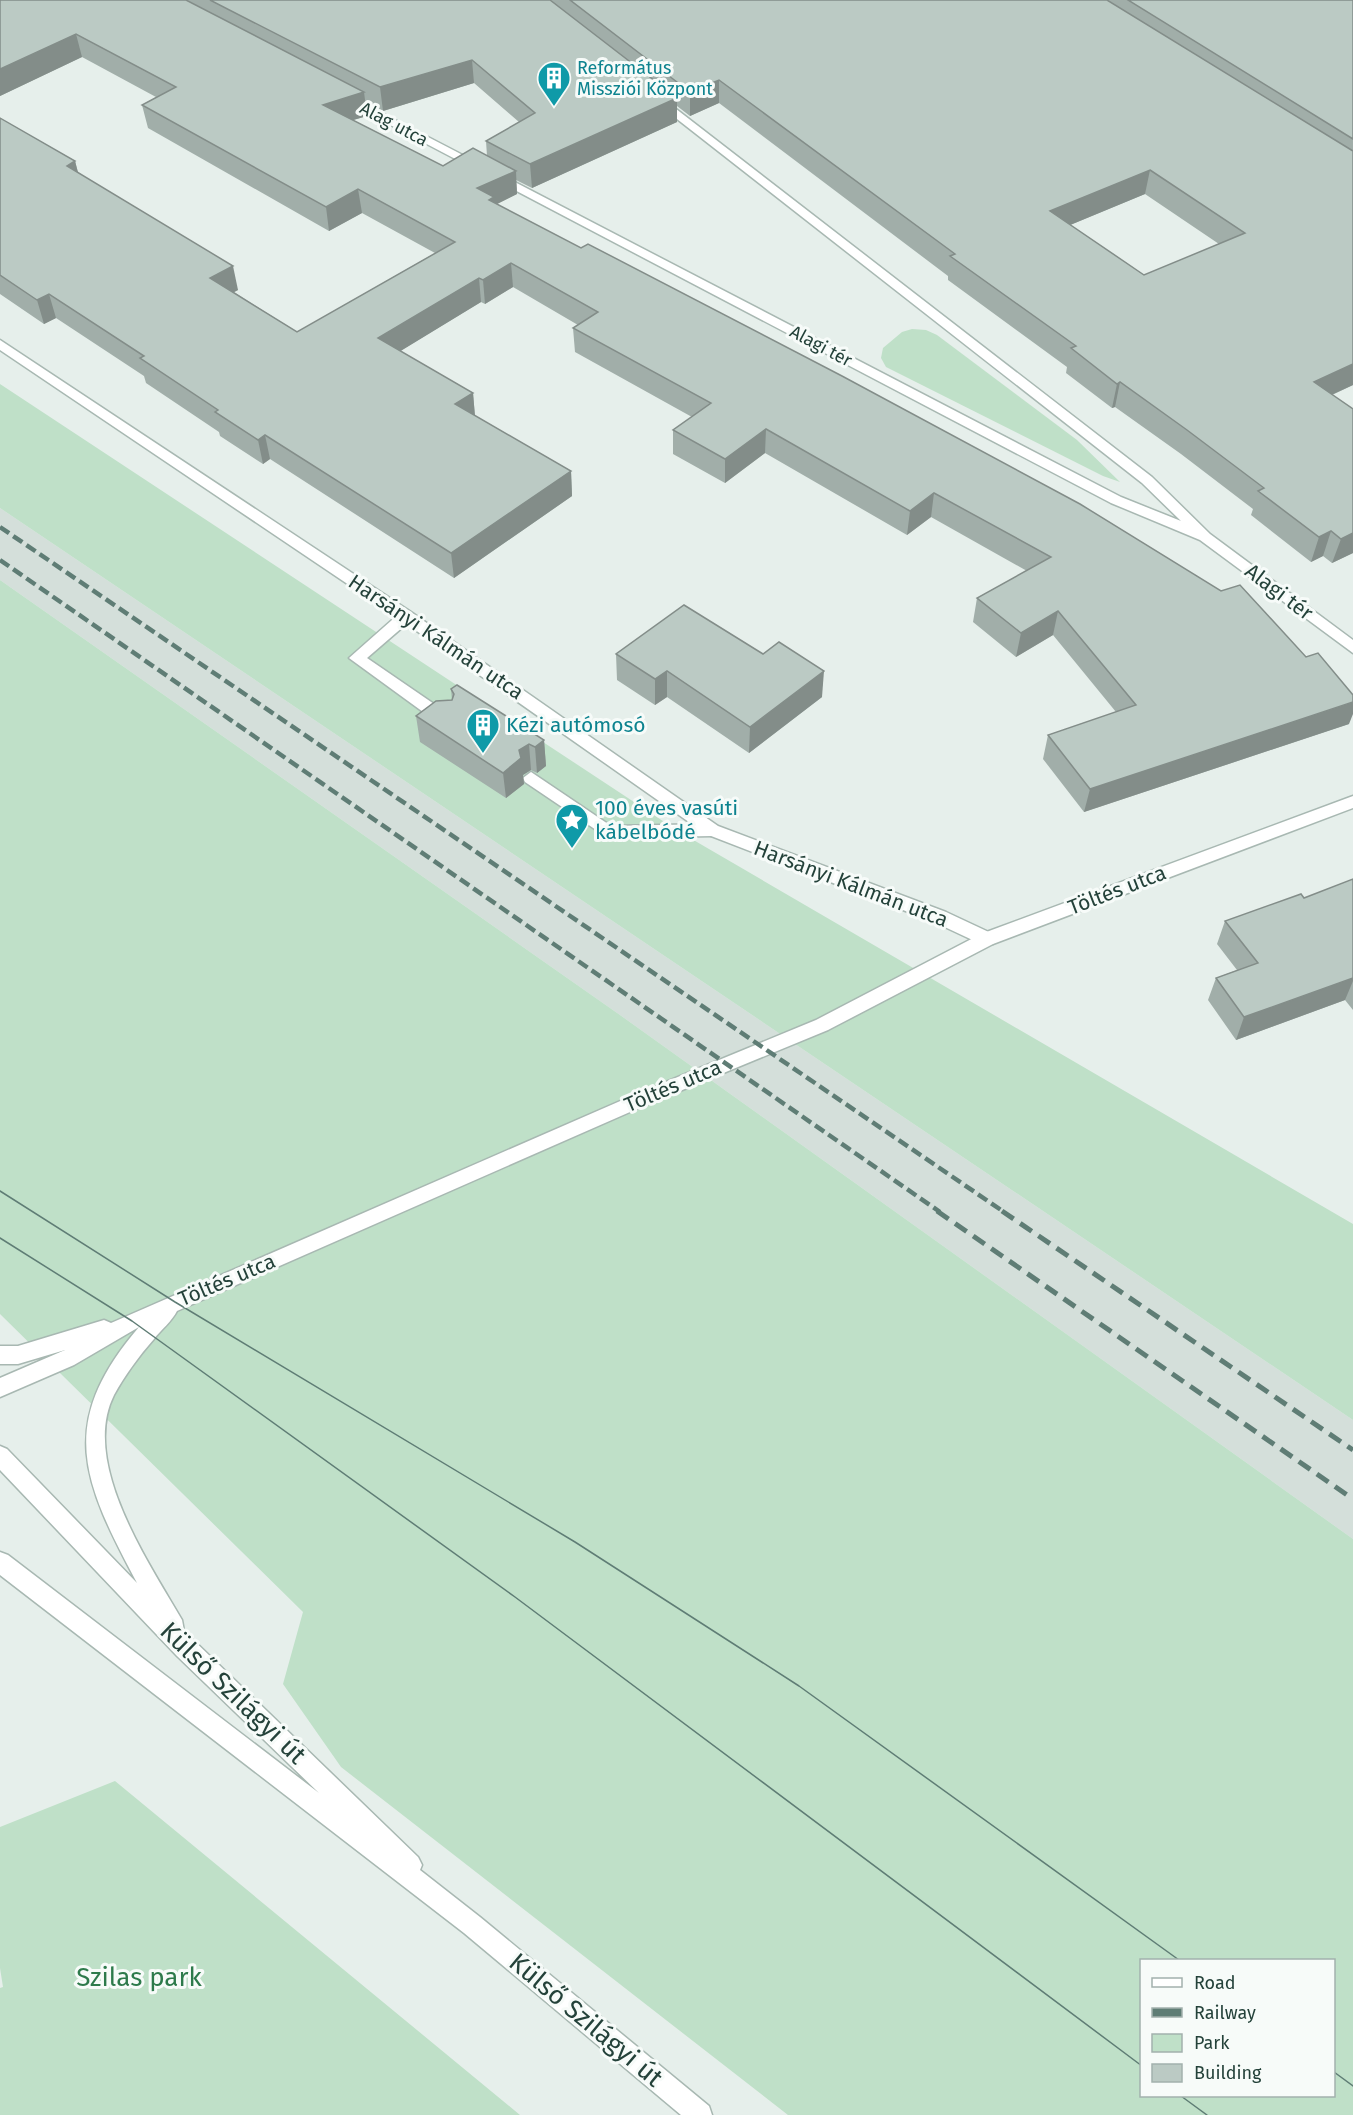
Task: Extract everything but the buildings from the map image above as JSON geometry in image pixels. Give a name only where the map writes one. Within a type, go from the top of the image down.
[{"type":"street","name":"Alagi tér","points":[[645,89],[1147,480],[1205,537],[1353,648]]},
{"type":"street","name":"Alag utca","points":[[335,93],[440,147]]},
{"type":"street","name":"Alagi tér","points":[[440,147],[1116,500],[1205,537]]},
{"type":"street","name":"Harsányi Kálmán utca","points":[[0,344],[406,616],[712,830],[940,917],[987,939]]},
{"type":"street","points":[[406,616],[357,658],[447,721]]},
{"type":"street","points":[[531,778],[608,831],[712,830]]},
{"type":"street","name":"Töltés utca","points":[[0,1388],[67,1359],[132,1321],[175,1302],[640,1100],[822,1025],[987,939],[1353,802]]},
{"type":"street","points":[[175,1302],[146,1332],[117,1372],[101,1403],[95,1429],[98,1462],[113,1516],[185,1648]]},
{"type":"street","points":[[0,1355],[18,1355],[132,1321]]},
{"type":"street","name":"Külső Szilágyi út","points":[[0,1456],[185,1648],[472,1925]]},
{"type":"street","name":"Külső Szilágyi út","points":[[0,1562],[472,1925],[700,2115]]},
{"type":"shaded area","points":[[0,508],[1353,1420],[1353,1539],[620,1015],[0,580]]},
{"type":"green space","points":[[912,329],[926,330],[937,335],[1077,440],[1120,482],[1103,476],[886,367],[881,358],[883,348],[902,332]]},
{"type":"green space","points":[[0,384],[678,831],[1353,1224],[1353,1420],[0,508]]},
{"type":"green space","points":[[0,580],[620,1015],[1353,1539],[1353,2115],[788,2115],[341,1767],[283,1684],[303,1612],[0,1314]]},
{"type":"green space","name":"Szilas park","points":[[115,1781],[520,2115],[0,2115],[0,1988],[3,1987],[0,1968],[0,1827]]},
{"type":"tram line","points":[[0,1191],[175,1302],[575,1542],[799,1686],[1178,1959]]},
{"type":"tram line","points":[[0,1238],[132,1321],[515,1597],[1140,2065]]},
{"type":"tram line","points":[[1335,2073],[1353,2086]]},
{"type":"tram line","points":[[1182,2097],[1207,2115]]},
{"type":"railway","points":[[0,527],[1004,1212]]},
{"type":"railway","points":[[0,560],[940,1212]]},
{"type":"railway","points":[[937,1211],[1353,1499]]},
{"type":"railway","points":[[1002,1211],[1353,1450]]},
{"type":"place","name":"Református Missziói Központ","points":[[554,107]]},
{"type":"place","name":"Kézi autómosó","points":[[483,754]]},
{"type":"place","name":"100 éves vasúti kábelbódé","points":[[572,849]]}]
